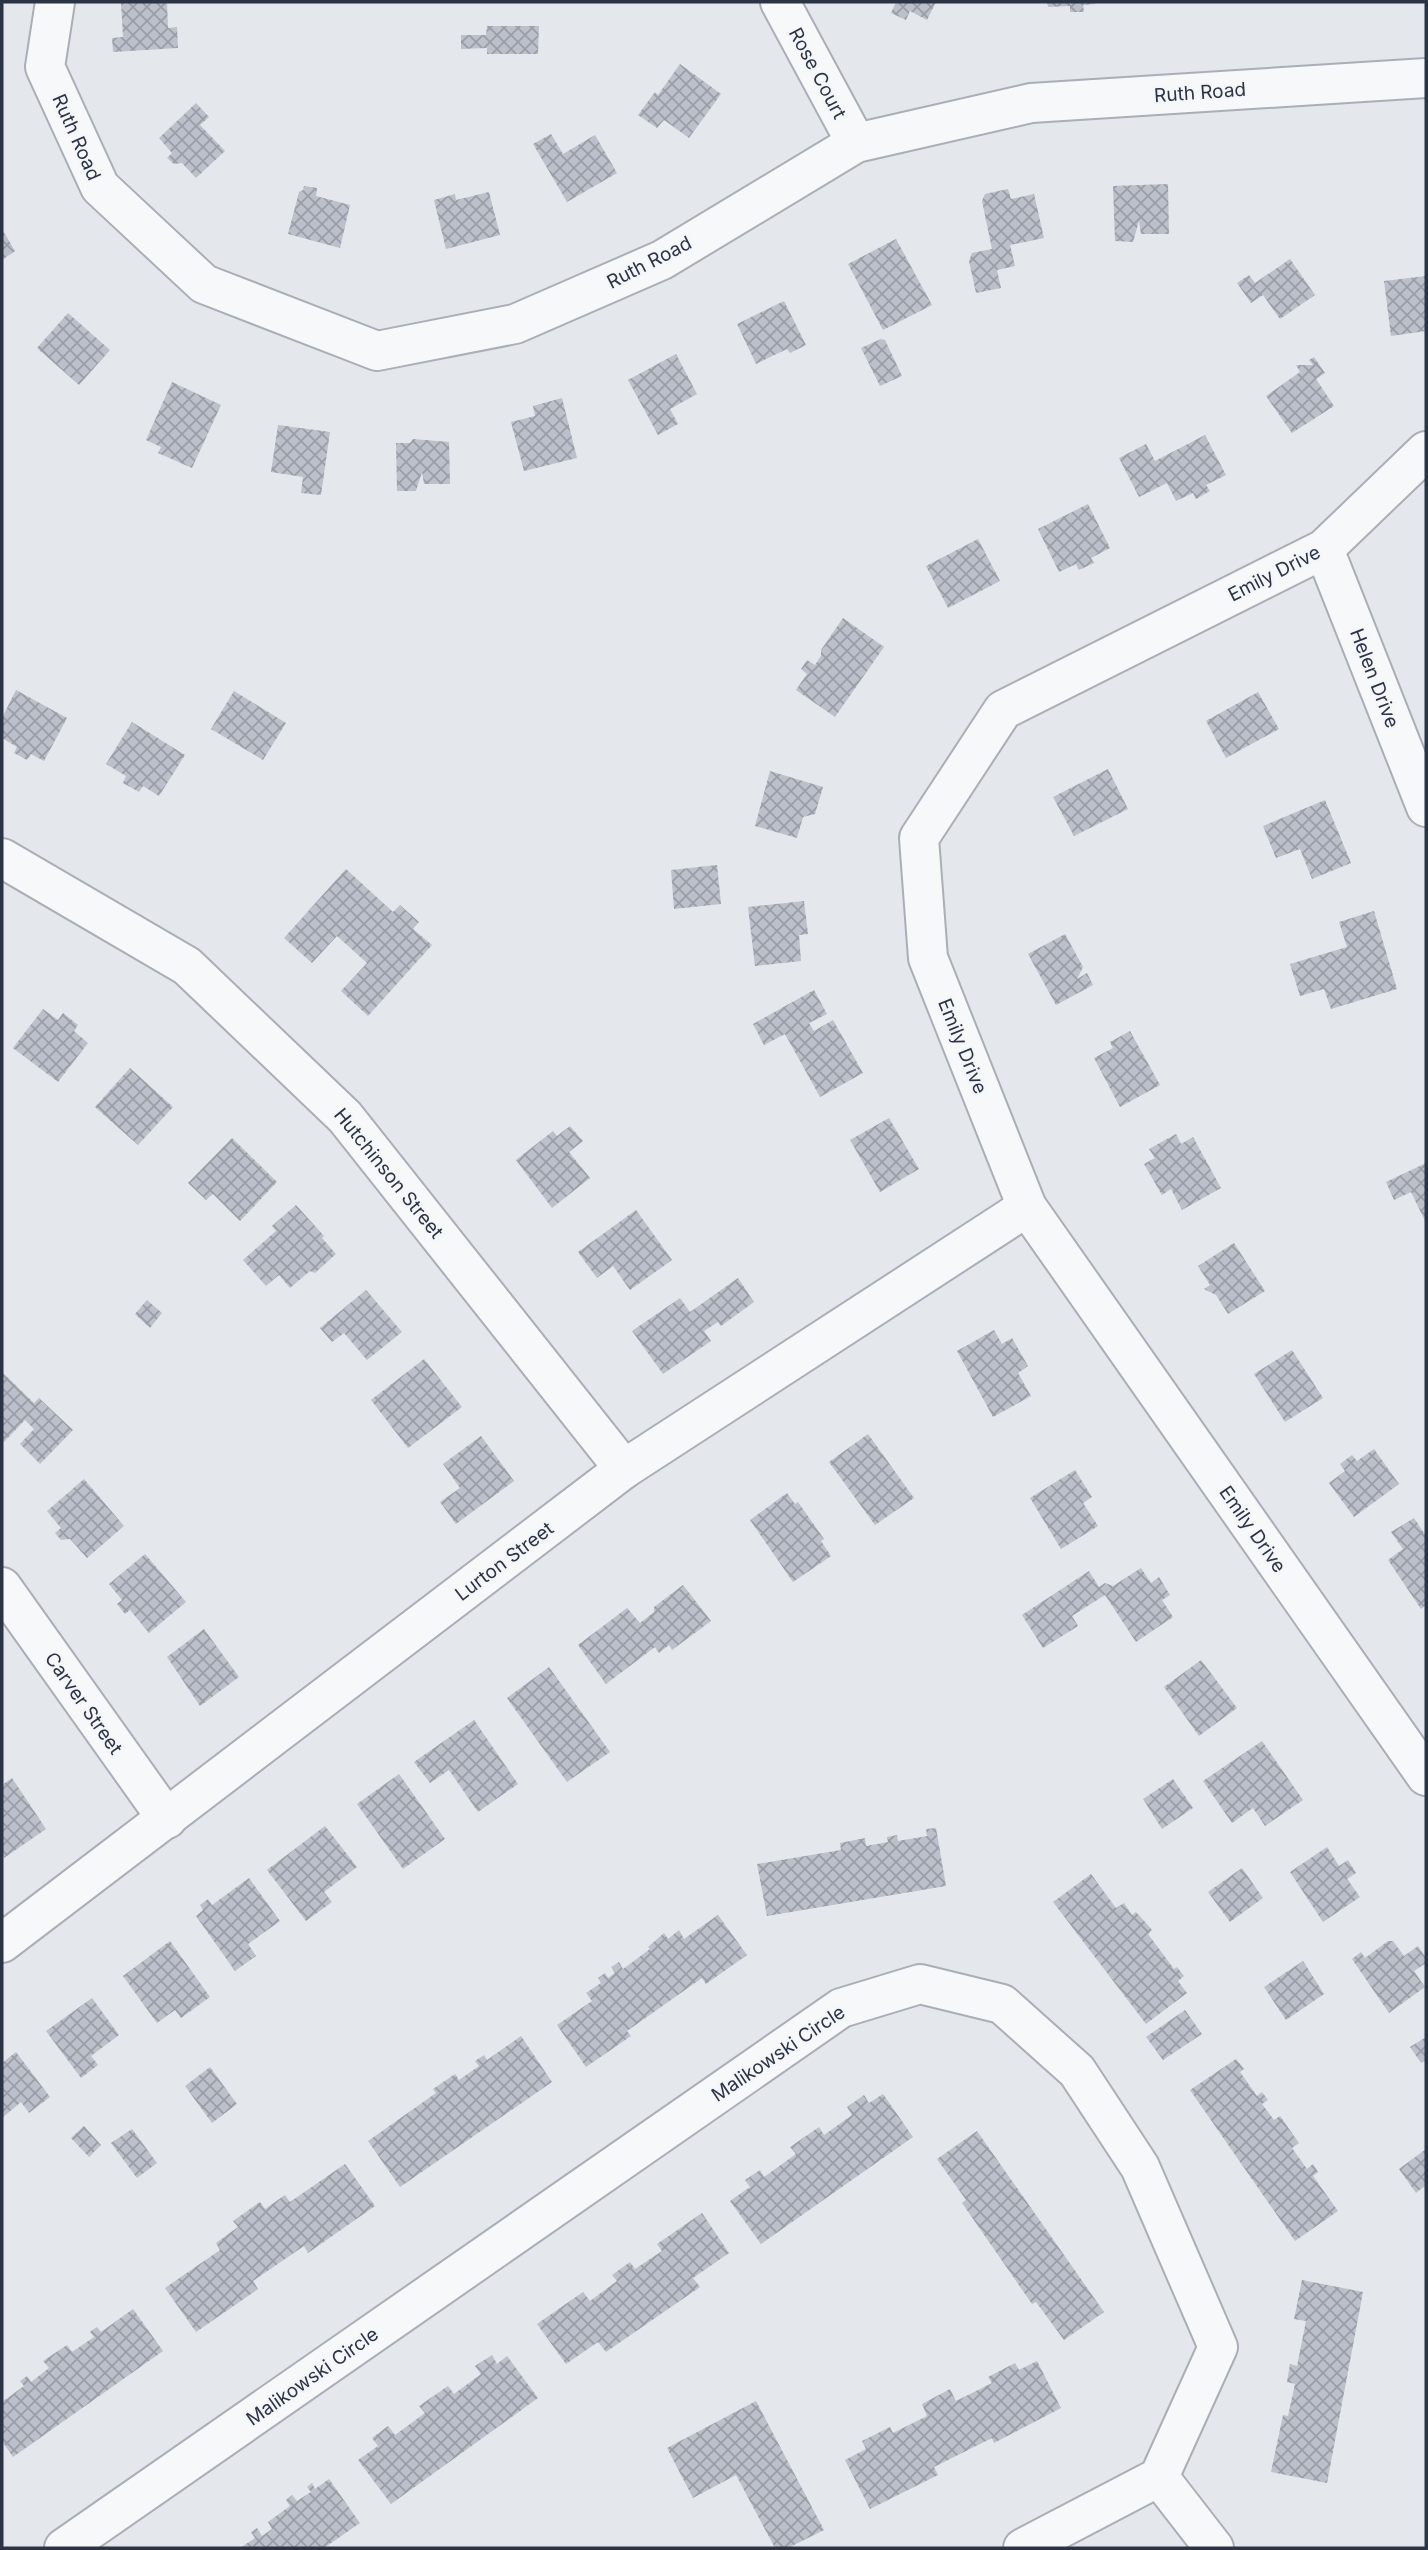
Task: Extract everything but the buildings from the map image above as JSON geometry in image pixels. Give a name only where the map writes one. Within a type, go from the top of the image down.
[{"type":"street","name":"Ruth Road","points":[[55,2],[46,67],[100,187],[204,284],[376,351],[515,324],[662,260],[856,143],[1031,103],[1426,78]]},
{"type":"street","name":"Rose Court","points":[[779,2],[856,143]]},
{"type":"street","name":"Emily Drive","points":[[1426,452],[1324,549],[1003,710],[919,838],[928,958],[1027,1207],[1426,1776]]},
{"type":"street","name":"Helen Drive","points":[[1324,549],[1426,807]]},
{"type":"street","name":"Hutchinson Street","points":[[2,858],[187,966],[345,1116],[624,1469]]},
{"type":"street","name":"Lurton Street","points":[[2,1943],[624,1469],[1027,1207]]},
{"type":"street","name":"Carver Street","points":[[2,1587],[167,1819]]},
{"type":"street","name":"Malikowski Circle","points":[[64,2548],[841,2007],[920,1984],[1002,2004],[1077,2071],[1140,2167],[1219,2347],[1159,2477]]},
{"type":"street","points":[[1023,2548],[1159,2477],[1214,2548]]}]
